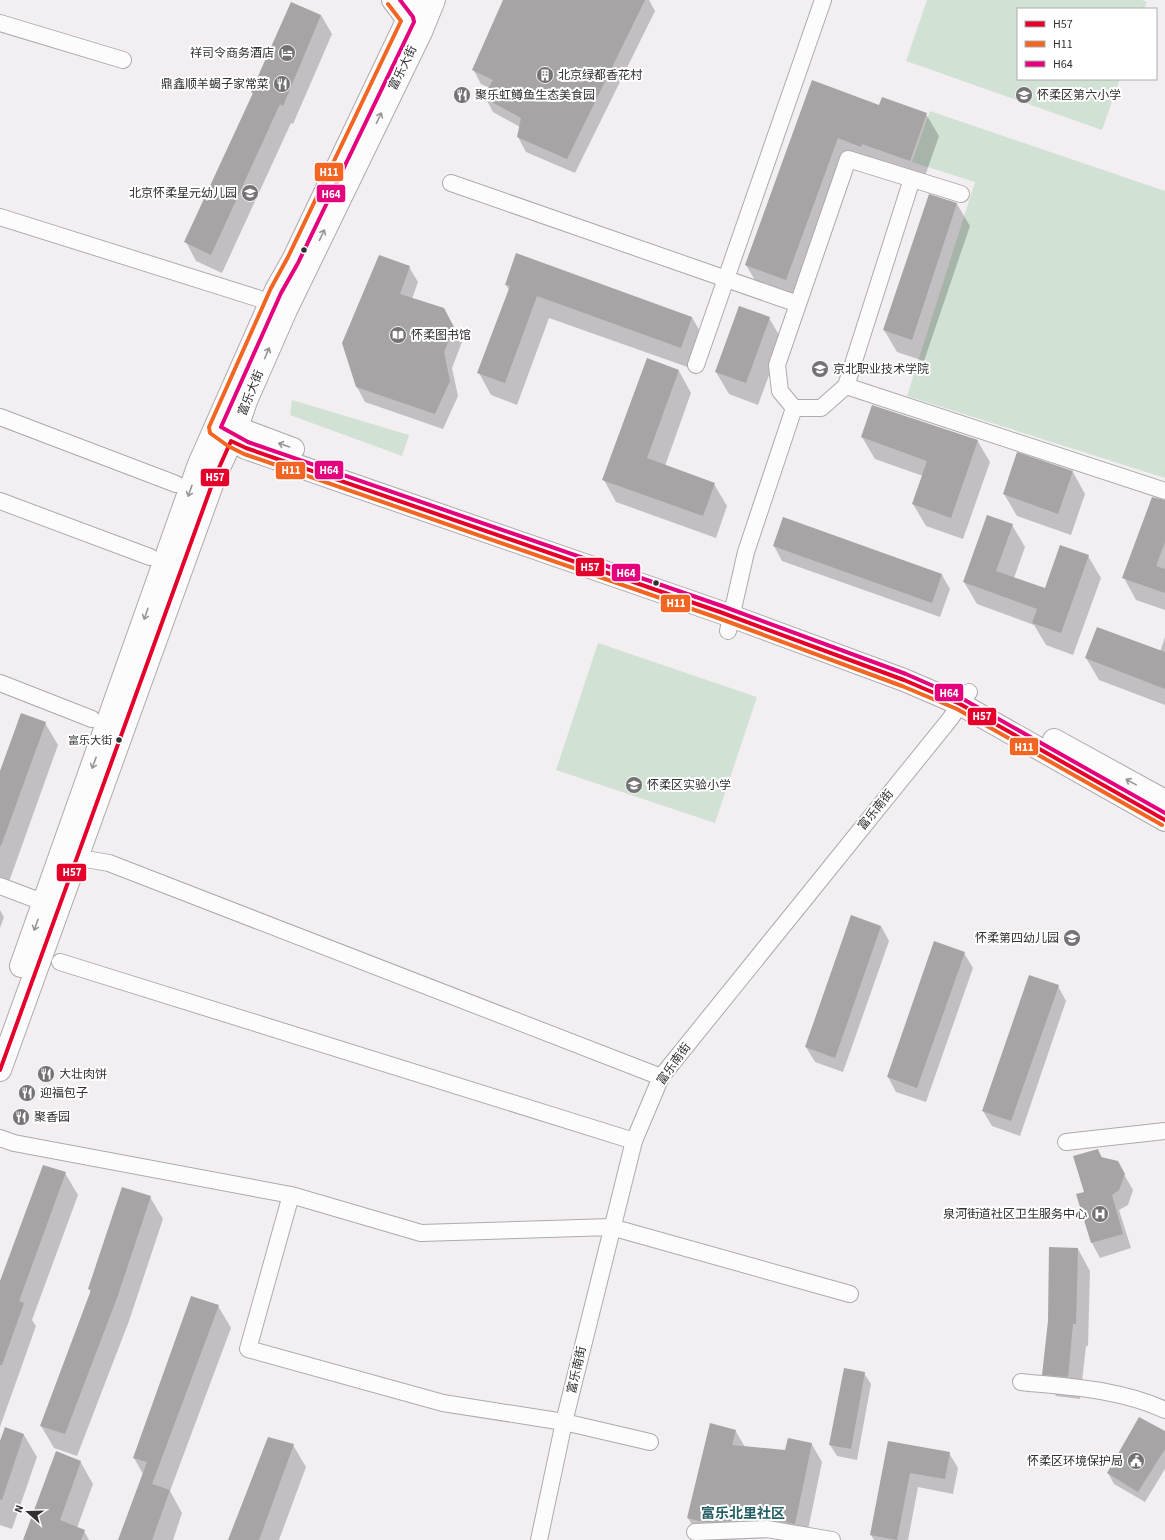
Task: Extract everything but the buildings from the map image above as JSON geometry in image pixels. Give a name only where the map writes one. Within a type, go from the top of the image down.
[{"type":"main road","points":[[393,0],[414,26]]},
{"type":"main road","name":"富乐大街","points":[[414,26],[417,0]]},
{"type":"main road","name":"富乐大街","points":[[0,1070],[51,906],[199,464],[227,433],[278,306],[414,26],[434,0]]},
{"type":"main road","points":[[227,433],[732,617],[909,666],[1164,813]]},
{"type":"main road","name":"富乐大街","points":[[0,1025],[51,906]]},
{"type":"street","points":[[696,365],[823,0]]},
{"type":"street","points":[[0,23],[123,60]]},
{"type":"street","points":[[794,408],[780,391],[777,365],[848,159],[960,194]]},
{"type":"street","points":[[794,408],[821,408],[846,386],[912,179]]},
{"type":"street","points":[[451,184],[798,304]]},
{"type":"street","points":[[0,217],[278,306]]},
{"type":"street","points":[[846,386],[1165,491]]},
{"type":"street","points":[[732,617],[737,588],[746,552],[794,408]]},
{"type":"street","points":[[0,417],[176,484]]},
{"type":"street","points":[[0,501],[150,558]]},
{"type":"street","points":[[0,683],[92,719]]},
{"type":"street","name":"富乐南街","points":[[539,1540],[564,1422],[611,1227],[634,1141],[662,1077],[964,698]]},
{"type":"street","points":[[69,856],[109,863],[662,1077]]},
{"type":"street","points":[[0,886],[51,906]]},
{"type":"street","points":[[60,962],[634,1141]]},
{"type":"street","points":[[1066,1142],[1165,1131]]},
{"type":"street","points":[[0,1138],[14,1143],[291,1195],[421,1233],[611,1227],[850,1294]]},
{"type":"street","points":[[291,1195],[248,1349],[442,1403],[564,1422],[650,1442]]},
{"type":"street","points":[[1021,1382],[1092,1389],[1126,1397],[1165,1410]]},
{"type":"street","points":[[695,1532],[767,1529],[832,1540]]},
{"type":"green space","points":[[927,0],[1142,0],[1147,2],[1144,8],[1017,8],[1017,80],[1120,80],[1102,130],[906,61]]},
{"type":"green space","points":[[930,111],[1165,191],[1165,478],[907,396],[975,182],[912,162]]},
{"type":"green space","points":[[292,400],[409,435],[402,456],[290,415]]},
{"type":"green space","points":[[598,643],[757,697],[715,823],[556,770]]},
{"type":"transit line","name":"H64","points":[[400,0],[413,17],[414,22],[298,263],[281,293],[221,427],[248,442],[722,606],[906,674],[963,699],[1165,813]]},
{"type":"transit line","name":"H11","points":[[388,4],[401,21],[288,257],[271,288],[209,427],[210,433],[228,446],[244,454],[718,618],[902,686],[957,709],[1162,825]]},
{"type":"transit line","name":"H57","points":[[0,1070],[214,479],[231,441],[246,448],[720,612],[904,680],[960,704],[1165,820]]},
{"type":"place","name":"祥司令商务酒店","points":[[287,53]]},
{"type":"place","name":"北京绿都香花村","points":[[545,75]]},
{"type":"place","name":"鼎鑫顺羊蝎子家常菜","points":[[282,84]]},
{"type":"place","name":"聚乐虹鳟鱼生态美食园","points":[[462,95]]},
{"type":"place","name":"怀柔区第六小学","points":[[1024,95]]},
{"type":"place","name":"北京怀柔星元幼儿园","points":[[250,193]]},
{"type":"place","name":"怀柔图书馆","points":[[398,335]]},
{"type":"place","name":"京北职业技术学院","points":[[820,369]]},
{"type":"place","name":"富乐大街","points":[[119,740]]},
{"type":"place","name":"怀柔区实验小学","points":[[634,785]]},
{"type":"place","name":"怀柔第四幼儿园","points":[[1072,938]]},
{"type":"place","name":"大壮肉饼","points":[[46,1074]]},
{"type":"place","name":"迎福包子","points":[[27,1093]]},
{"type":"place","name":"聚香园","points":[[21,1117]]},
{"type":"place","name":"泉河街道社区卫生服务中心","points":[[1100,1214]]},
{"type":"place","name":"怀柔区环境保护局","points":[[1136,1461]]},
{"type":"district","name":"富乐北里社区","points":[[743,1514]]}]
